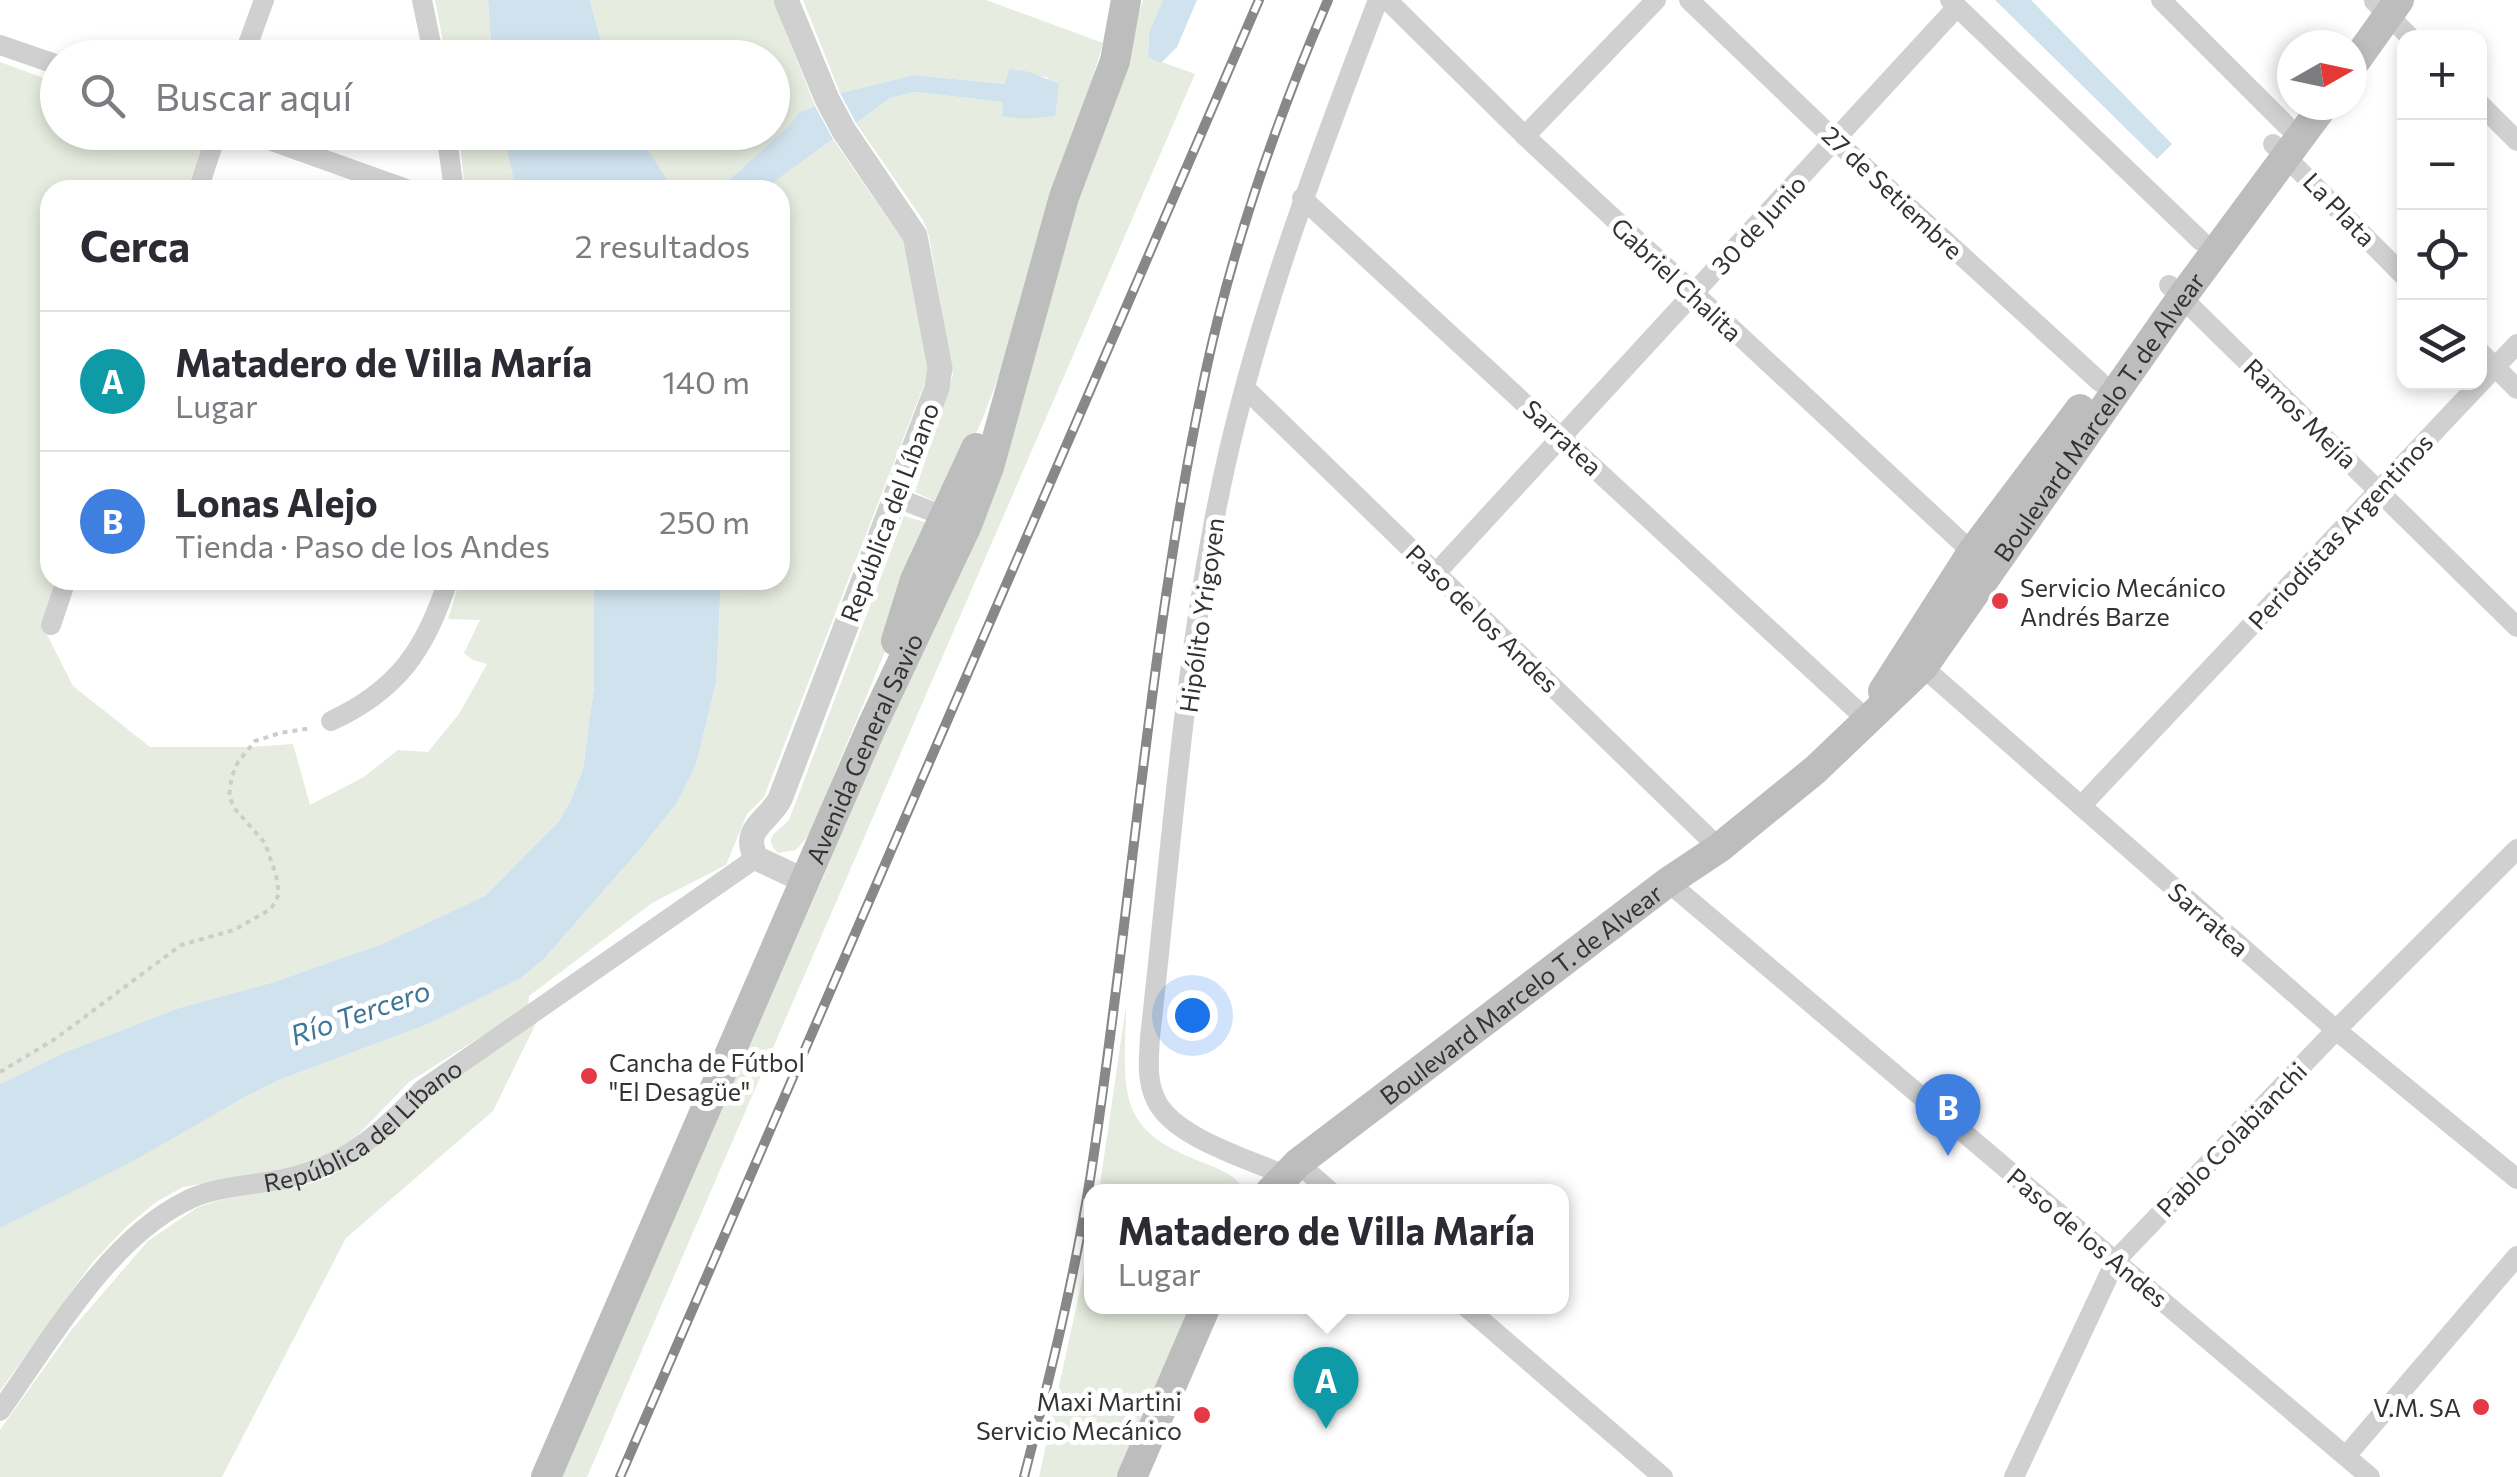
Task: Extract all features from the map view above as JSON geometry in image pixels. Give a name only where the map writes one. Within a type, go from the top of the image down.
[{"type":"main road","name":"Avenida General Savio","points":[[546,1477],[872,726],[907,602],[956,521],[987,424],[1029,317],[1064,197],[1114,61],[1126,0]]},
{"type":"main road","points":[[2359,30],[2384,4]]},
{"type":"main road","points":[[2367,37],[2384,4]]},
{"type":"main road","name":"Boulevard Marcelo T. de Alvear","points":[[1914,660],[1972,552],[2100,382],[2175,291],[2202,241],[2287,133]]},
{"type":"main road","name":"Boulevard Marcelo T. de Alvear","points":[[1284,1177],[1668,882],[1718,848],[1815,770],[1866,719],[1914,660],[2287,133]]},
{"type":"main road","points":[[1132,1477],[1203,1314]]},
{"type":"street","points":[[250,40],[264,0]]},
{"type":"street","points":[[422,0],[430,40]]},
{"type":"street","name":"República del Líbano","points":[[0,1411],[87,1291],[158,1217],[188,1199],[286,1179],[342,1159],[388,1127],[422,1090],[756,858],[750,840],[752,832],[780,798],[937,388],[940,358],[915,236],[844,131],[786,0]]},
{"type":"street","name":"Hipólito Yrigoyen","points":[[1284,1177],[1174,1122],[1157,1102],[1148,1066],[1195,638],[1216,509],[1246,388],[1302,198],[1378,0]]},
{"type":"street","name":"Gabriel Chalita","points":[[1387,0],[1524,136],[1972,552]]},
{"type":"street","points":[[1524,136],[1656,0]]},
{"type":"street","name":"27 de Setiembre","points":[[1688,0],[2100,382]]},
{"type":"street","name":"La Plata","points":[[2161,0],[2287,133],[2397,267]]},
{"type":"street","points":[[1953,3],[2202,241]]},
{"type":"street","name":"30 de Junio","points":[[1436,572],[1836,140],[1953,3]]},
{"type":"street","points":[[2384,4],[2405,30]]},
{"type":"street","points":[[0,45],[40,59]]},
{"type":"street","points":[[2487,111],[2517,141]]},
{"type":"street","points":[[201,180],[211,150]]},
{"type":"street","points":[[297,150],[381,180]]},
{"type":"street","points":[[448,150],[453,180]]},
{"type":"street","name":"Sarratea","points":[[1302,198],[1866,719]]},
{"type":"street","name":"Ramos Mejía","points":[[2175,291],[2517,627]]},
{"type":"street","name":"Periodistas Argentinos","points":[[2487,360],[2517,344]]},
{"type":"street","points":[[2487,360],[2517,389]]},
{"type":"street","name":"Paso de los Andes","points":[[1246,388],[1718,848]]},
{"type":"street","name":"Periodistas Argentinos","points":[[2081,806],[2379,489],[2462,390]]},
{"type":"street","points":[[895,497],[956,521]]},
{"type":"street","points":[[51,625],[63,590]]},
{"type":"street","points":[[330,721],[354,710],[398,677],[429,630],[444,590]]},
{"type":"street","name":"Sarratea","points":[[1914,660],[2336,1030],[2517,1179]]},
{"type":"street","name":"Pablo Colabianchi","points":[[2014,1477],[2110,1255],[2517,850]]},
{"type":"street","points":[[756,858],[806,881]]},
{"type":"street","name":"Paso de los Andes","points":[[1668,882],[2370,1477]]},
{"type":"street","points":[[1999,1477],[2110,1255]]},
{"type":"street","points":[[2346,1456],[2517,1256]]},
{"type":"street","points":[[1474,1314],[1663,1477]]},
{"type":"path","points":[[0,1072],[55,1039],[181,945],[234,930],[271,909],[279,894],[276,874],[265,843],[235,810],[230,796],[232,776],[255,741],[330,721]]},
{"type":"shaded area","points":[[435,0],[488,0],[491,40],[443,40]]},
{"type":"shaded area","points":[[590,0],[773,0],[789,40],[601,40]]},
{"type":"shaded area","points":[[803,0],[986,0],[1103,43],[1024,309],[983,418],[940,504],[915,492],[953,375],[929,236],[923,220],[856,123],[890,98],[915,92],[1004,102],[1002,115],[1049,78],[1009,69],[1006,84],[914,75],[840,93]]},
{"type":"shaded area","points":[[1143,0],[1163,0],[1149,32],[1148,57],[1195,74],[587,1477],[558,1477],[884,734],[1067,235]]},
{"type":"shaded area","points":[[790,43],[815,106],[799,112],[790,125]]},
{"type":"shaded area","points":[[0,62],[40,77],[40,150],[200,150],[190,180],[40,180],[40,590],[52,590],[41,623],[73,686],[150,747],[293,744],[310,805],[364,777],[398,750],[428,752],[459,714],[487,664],[464,653],[480,620],[448,619],[457,590],[594,590],[594,687],[583,769],[571,800],[559,821],[485,896],[382,944],[274,982],[179,1008],[63,1053],[0,1084]]},
{"type":"shaded area","points":[[833,139],[903,241],[928,369],[764,797],[747,814],[726,865],[652,903],[529,996],[528,1007],[409,1082],[355,1138],[321,1159],[287,1170],[183,1187],[156,1202],[92,1263],[0,1391],[0,1228],[279,1080],[428,1024],[521,978],[544,959],[677,803],[696,765],[716,683],[721,590],[790,590],[790,180],[777,180]]},
{"type":"shaded area","points":[[461,150],[507,150],[514,180],[464,180]]},
{"type":"shaded area","points":[[648,150],[762,150],[729,180],[668,180]]},
{"type":"shaded area","points":[[904,516],[928,523],[894,630],[809,835],[796,850],[778,853],[771,838],[789,820]]},
{"type":"shaded area","points":[[1126,1006],[1126,1082],[1131,1106],[1142,1125],[1174,1150],[1226,1173],[1239,1184],[1100,1184]]},
{"type":"shaded area","points":[[541,1013],[493,1111],[346,1238],[222,1477],[0,1477],[0,1430],[72,1329],[148,1241],[198,1207],[329,1177],[360,1157],[437,1089]]},
{"type":"shaded area","points":[[1084,1272],[1084,1314],[1190,1314],[1120,1477],[1039,1477]]},
{"type":"water","points":[[488,0],[590,0],[601,40],[491,40]]},
{"type":"water","points":[[1163,0],[1197,0],[1177,47],[1161,63],[1148,57],[1149,32]]},
{"type":"water","points":[[1995,0],[2031,0],[2172,144],[2157,159]]},
{"type":"water","points":[[1009,69],[1030,72],[1059,84],[1055,116],[1002,116],[1003,102],[915,92],[890,98],[856,123],[840,93],[914,75],[1005,84]]},
{"type":"water","points":[[815,106],[833,139],[777,180],[729,180],[762,150],[790,150],[790,125],[799,112]]},
{"type":"water","points":[[507,150],[648,150],[668,180],[514,180]]},
{"type":"water","name":"Río Tercero","points":[[594,590],[721,590],[716,683],[696,765],[677,803],[544,959],[521,978],[428,1024],[279,1080],[133,1161],[0,1228],[0,1084],[63,1053],[179,1008],[274,982],[382,944],[485,896],[559,821],[571,800],[583,769],[594,687]]},
{"type":"railway","points":[[620,1477],[1259,0]]},
{"type":"railway","points":[[1089,1184],[1169,574],[1205,375],[1228,279],[1257,185],[1328,0]]},
{"type":"railway","points":[[1024,1477],[1070,1288],[1084,1211]]},
{"type":"place","name":"Servicio Mecánico Andrés Barze","points":[[2000,601]]},
{"type":"place","name":"Cancha de Fútbol \"El Desagüe\"","points":[[589,1076]]},
{"type":"place","name":"Lonas Alejo","points":[[1948,1156]]},
{"type":"place","name":"V.M. SA","points":[[2481,1407]]},
{"type":"place","name":"Maxi Martini Servicio Mecánico","points":[[1202,1415]]},
{"type":"place","name":"Matadero de Villa María","points":[[1326,1429]]}]
